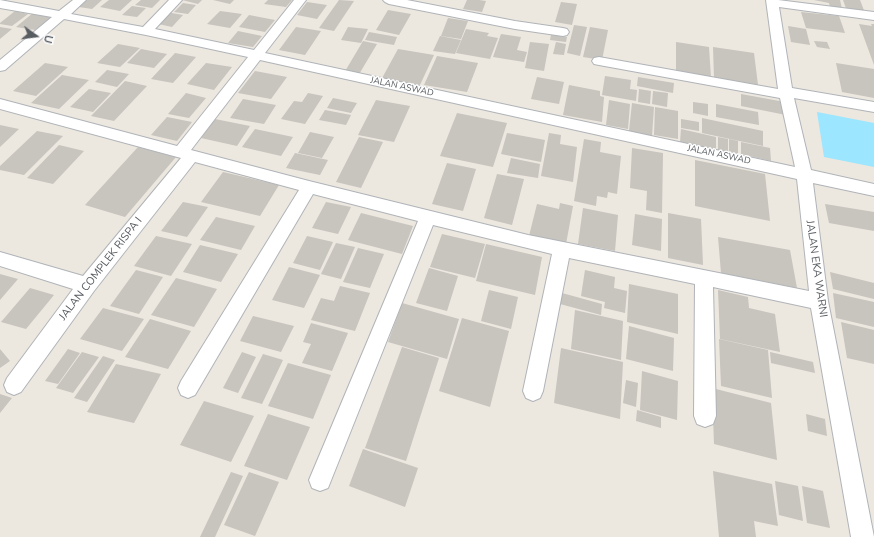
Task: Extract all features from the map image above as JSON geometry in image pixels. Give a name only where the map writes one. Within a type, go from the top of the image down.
[{"type":"street","points":[[0,66],[80,0]]},
{"type":"street","points":[[146,31],[176,0]]},
{"type":"street","name":"JALAN COMPLEK RISPA I","points":[[14,385],[86,285],[187,154],[257,55],[300,0]]},
{"type":"street","points":[[389,0],[515,25],[563,32]]},
{"type":"street","points":[[772,1],[874,16]]},
{"type":"street","name":"JALAN EKA WARNI","points":[[772,1],[786,94],[804,174],[819,301],[863,537]]},
{"type":"street","name":"JALAN ASWAD","points":[[0,4],[146,31],[874,190]]},
{"type":"street","points":[[599,61],[786,94],[874,107]]},
{"type":"street","points":[[0,104],[309,187],[562,250],[819,301]]},
{"type":"street","points":[[188,388],[309,187]]},
{"type":"street","points":[[320,480],[428,217]]},
{"type":"street","points":[[533,391],[562,250]]},
{"type":"street","points":[[0,259],[86,285]]},
{"type":"street","points":[[704,277],[705,416]]},
{"type":"water","points":[[817,112],[874,123],[874,167],[824,157]]},
{"type":"building","points":[[87,0],[102,0],[92,9],[79,7]]},
{"type":"building","points":[[109,0],[132,0],[120,11],[100,7]]},
{"type":"building","points":[[141,0],[160,0],[152,8],[135,5]]},
{"type":"building","points":[[182,0],[202,0],[198,4]]},
{"type":"building","points":[[213,0],[234,0],[230,4]]},
{"type":"building","points":[[268,0],[292,0],[286,7],[264,4]]},
{"type":"building","points":[[339,0],[354,1],[334,31],[319,28]]},
{"type":"building","points":[[467,0],[486,1],[482,12],[463,9]]},
{"type":"building","points":[[814,0],[840,0],[842,9],[830,7],[829,3]]},
{"type":"building","points":[[843,0],[860,0],[865,13],[847,11]]},
{"type":"building","points":[[307,2],[327,5],[317,19],[297,15]]},
{"type":"building","points":[[561,2],[577,4],[572,25],[555,22]]},
{"type":"building","points":[[183,3],[196,5],[188,14],[174,12]]},
{"type":"building","points":[[132,6],[146,8],[137,17],[122,15]]},
{"type":"building","points":[[388,10],[411,14],[399,35],[376,30]]},
{"type":"building","points":[[15,11],[28,14],[12,26],[0,24],[0,23]]},
{"type":"building","points":[[220,11],[242,14],[230,28],[207,24]]},
{"type":"building","points":[[166,12],[183,15],[172,27],[154,23]]},
{"type":"building","points":[[801,12],[839,16],[845,33],[806,28]]},
{"type":"building","points":[[33,13],[52,17],[35,30],[16,27]]},
{"type":"building","points":[[249,15],[275,20],[265,32],[239,27]]},
{"type":"building","points":[[448,18],[468,21],[461,39],[441,36]]},
{"type":"building","points":[[859,24],[872,26],[871,24],[874,24],[874,65]]},
{"type":"building","points":[[574,25],[587,27],[580,56],[567,53]]},
{"type":"building","points":[[788,26],[806,29],[810,45],[791,42]]},
{"type":"building","points":[[0,27],[12,29],[0,39]]},
{"type":"building","points":[[296,27],[321,31],[305,55],[279,50]]},
{"type":"building","points":[[348,27],[368,29],[361,43],[341,40]]},
{"type":"building","points":[[590,27],[608,30],[602,60],[583,57]]},
{"type":"building","points":[[466,29],[489,33],[487,36],[498,38],[490,59],[456,53]]},
{"type":"building","points":[[238,31],[262,36],[253,47],[228,43]]},
{"type":"building","points":[[369,32],[397,37],[394,45],[365,40]]},
{"type":"building","points":[[501,34],[521,37],[517,50],[527,52],[524,62],[493,57]]},
{"type":"building","points":[[551,35],[567,37],[566,42],[550,40]]},
{"type":"building","points":[[440,36],[461,40],[455,54],[433,51]]},
{"type":"building","points":[[363,41],[377,44],[358,76],[344,73]]},
{"type":"building","points":[[814,41],[827,42],[830,49],[817,47]]},
{"type":"building","points":[[530,42],[549,44],[544,71],[525,68]]},
{"type":"building","points":[[556,42],[566,44],[564,55],[553,54]]},
{"type":"building","points":[[676,42],[709,47],[711,78],[676,72]]},
{"type":"building","points":[[118,44],[140,48],[120,67],[97,63]]},
{"type":"building","points":[[713,47],[754,53],[758,85],[714,78]]},
{"type":"building","points":[[141,49],[167,54],[154,68],[127,63]]},
{"type":"building","points":[[398,49],[434,55],[419,87],[381,80]]},
{"type":"building","points":[[175,53],[196,57],[173,83],[151,79]]},
{"type":"building","points":[[437,56],[478,63],[467,92],[424,85]]},
{"type":"building","points":[[45,63],[68,67],[36,96],[13,91]]},
{"type":"building","points":[[206,63],[232,67],[214,90],[187,84]]},
{"type":"building","points":[[836,63],[874,69],[874,98],[842,92]]},
{"type":"building","points":[[107,70],[129,74],[117,87],[95,82]]},
{"type":"building","points":[[255,71],[287,77],[271,99],[238,93]]},
{"type":"building","points":[[62,75],[89,80],[59,109],[31,103]]},
{"type":"building","points":[[605,76],[631,80],[630,89],[637,90],[636,101],[602,95]]},
{"type":"building","points":[[537,77],[564,82],[559,104],[531,99]]},
{"type":"building","points":[[638,77],[674,83],[673,93],[637,86]]},
{"type":"building","points":[[125,81],[147,86],[114,121],[91,116]]},
{"type":"building","points":[[569,85],[600,91],[600,96],[604,97],[602,122],[563,115]]},
{"type":"building","points":[[89,89],[111,93],[93,112],[70,107]]},
{"type":"building","points":[[639,89],[651,91],[650,104],[638,102]]},
{"type":"building","points":[[653,91],[668,93],[667,107],[652,104]]},
{"type":"building","points":[[186,93],[206,98],[189,118],[168,114]]},
{"type":"building","points":[[308,93],[323,96],[305,124],[281,119],[294,101],[302,102]]},
{"type":"building","points":[[741,94],[785,102],[786,115],[741,106]]},
{"type":"building","points":[[333,98],[357,103],[351,113],[327,108]]},
{"type":"building","points":[[243,99],[276,105],[264,124],[230,118]]},
{"type":"building","points":[[376,100],[410,106],[394,142],[358,135]]},
{"type":"building","points":[[609,100],[630,104],[628,129],[606,125]]},
{"type":"building","points":[[693,102],[708,104],[708,116],[693,113]]},
{"type":"building","points":[[632,103],[654,107],[652,136],[629,131]]},
{"type":"building","points":[[716,104],[758,112],[759,125],[716,117]]},
{"type":"building","points":[[655,107],[678,111],[678,139],[654,135]]},
{"type":"building","points":[[325,110],[351,115],[346,125],[319,120]]},
{"type":"building","points":[[457,113],[507,123],[493,167],[440,156]]},
{"type":"building","points":[[167,117],[192,122],[177,141],[151,135]]},
{"type":"building","points":[[702,118],[763,131],[763,146],[702,133]]},
{"type":"building","points":[[215,119],[250,126],[237,146],[201,138]]},
{"type":"building","points":[[681,119],[699,122],[699,131],[681,128]]},
{"type":"building","points":[[0,125],[19,129],[0,147]]},
{"type":"building","points":[[255,129],[293,137],[281,156],[242,147]]},
{"type":"building","points":[[681,129],[716,137],[716,150],[680,142]]},
{"type":"building","points":[[37,131],[63,136],[24,175],[0,170],[0,166]]},
{"type":"building","points":[[310,132],[334,137],[322,158],[298,153]]},
{"type":"building","points":[[507,133],[545,140],[541,162],[501,154]]},
{"type":"building","points":[[549,133],[561,135],[560,144],[577,147],[573,182],[541,176]]},
{"type":"building","points":[[359,137],[383,142],[361,188],[336,182]]},
{"type":"building","points":[[718,137],[728,139],[728,152],[718,150]]},
{"type":"building","points":[[584,139],[601,142],[600,152],[621,156],[617,194],[608,192],[607,198],[597,196],[596,206],[574,201]]},
{"type":"building","points":[[729,139],[738,141],[738,154],[729,152]]},
{"type":"building","points":[[741,142],[770,148],[771,161],[741,154]]},
{"type":"building","points":[[59,145],[84,151],[53,184],[27,178]]},
{"type":"building","points":[[138,147],[176,157],[125,217],[85,205]]},
{"type":"building","points":[[632,148],[663,153],[662,213],[646,210],[647,191],[630,188]]},
{"type":"building","points":[[295,153],[328,160],[320,175],[286,168]]},
{"type":"building","points":[[511,158],[540,164],[538,178],[507,173]]},
{"type":"building","points":[[695,160],[765,174],[770,221],[695,206]]},
{"type":"building","points":[[447,163],[476,169],[463,211],[432,204]]},
{"type":"building","points":[[223,172],[279,185],[260,216],[201,202]]},
{"type":"building","points":[[497,174],[524,179],[512,225],[484,218]]},
{"type":"building","points":[[183,202],[208,207],[187,237],[161,231]]},
{"type":"building","points":[[326,202],[351,207],[338,234],[312,228]]},
{"type":"building","points":[[560,203],[573,206],[566,244],[529,236],[537,204],[559,209]]},
{"type":"building","points":[[825,204],[874,212],[874,231],[829,223]]},
{"type":"building","points":[[583,208],[618,215],[615,251],[578,244]]},
{"type":"building","points":[[361,213],[413,226],[402,254],[348,240]]},
{"type":"building","points":[[668,213],[701,219],[703,265],[668,258]]},
{"type":"building","points":[[635,214],[662,219],[661,251],[632,245]]},
{"type":"building","points":[[216,217],[255,226],[241,250],[200,240]]},
{"type":"building","points":[[442,234],[485,244],[475,278],[430,267]]},
{"type":"building","points":[[156,236],[192,244],[171,276],[134,266]]},
{"type":"building","points":[[307,236],[333,242],[320,270],[293,263]]},
{"type":"building","points":[[718,237],[790,250],[797,288],[721,273]]},
{"type":"building","points":[[336,243],[355,247],[341,279],[321,274]]},
{"type":"building","points":[[486,244],[542,257],[535,295],[476,281]]},
{"type":"building","points":[[200,245],[238,254],[221,282],[183,272]]},
{"type":"building","points":[[358,248],[384,254],[370,288],[343,282]]},
{"type":"building","points":[[289,267],[320,275],[304,308],[272,300]]},
{"type":"building","points":[[429,268],[458,276],[447,311],[416,303]]},
{"type":"building","points":[[136,270],[163,277],[139,314],[110,306]]},
{"type":"building","points":[[585,270],[615,277],[614,288],[627,291],[625,313],[604,308],[605,302],[581,296]]},
{"type":"building","points":[[830,272],[874,283],[874,299],[833,289]]},
{"type":"building","points":[[0,274],[18,279],[0,300]]},
{"type":"building","points":[[176,278],[217,289],[194,327],[151,315]]},
{"type":"building","points":[[629,284],[678,294],[678,334],[627,322]]},
{"type":"building","points":[[340,286],[370,293],[355,331],[311,320],[321,298],[334,301]]},
{"type":"building","points":[[30,288],[54,295],[26,329],[1,322]]},
{"type":"building","points":[[489,290],[518,297],[511,329],[481,321]]},
{"type":"building","points":[[718,290],[748,297],[749,308],[775,314],[780,352],[720,339]]},
{"type":"building","points":[[562,293],[602,304],[601,315],[560,304]]},
{"type":"building","points":[[833,293],[874,302],[874,327],[836,318]]},
{"type":"building","points":[[402,303],[459,319],[447,359],[388,342]]},
{"type":"building","points":[[103,308],[144,319],[122,351],[80,339]]},
{"type":"building","points":[[575,310],[623,321],[621,360],[571,349]]},
{"type":"building","points":[[253,316],[294,326],[281,352],[240,341]]},
{"type":"building","points":[[462,318],[509,331],[490,407],[439,391]]},
{"type":"building","points":[[150,319],[191,331],[168,369],[125,357]]},
{"type":"building","points":[[841,322],[874,330],[874,364],[847,358]]},
{"type":"building","points":[[311,323],[348,333],[332,371],[302,363],[311,344],[303,342]]},
{"type":"building","points":[[629,326],[674,338],[673,371],[626,359]]},
{"type":"building","points":[[719,339],[768,350],[772,398],[721,386]]},
{"type":"building","points":[[402,347],[439,358],[406,461],[365,448]]},
{"type":"building","points":[[561,348],[623,362],[620,419],[554,403]]},
{"type":"building","points":[[0,349],[10,361],[0,368]]},
{"type":"building","points":[[68,349],[80,353],[58,384],[45,381]]},
{"type":"building","points":[[82,352],[99,357],[73,393],[56,388]]},
{"type":"building","points":[[242,352],[256,357],[238,393],[223,388]]},
{"type":"building","points":[[770,352],[813,362],[815,373],[771,363]]},
{"type":"building","points":[[263,354],[283,360],[262,404],[241,398]]},
{"type":"building","points":[[103,356],[115,360],[87,402],[74,398]]},
{"type":"building","points":[[288,363],[331,375],[313,419],[268,406]]},
{"type":"building","points":[[116,364],[161,374],[134,423],[87,412]]},
{"type":"building","points":[[642,371],[678,381],[677,420],[640,410]]},
{"type":"building","points":[[626,380],[638,383],[636,407],[623,403]]},
{"type":"building","points":[[712,388],[771,403],[777,460],[714,444]]},
{"type":"building","points":[[0,394],[12,398],[0,413]]},
{"type":"building","points":[[204,401],[254,416],[231,462],[180,445]]},
{"type":"building","points":[[637,410],[661,417],[661,428],[636,421]]},
{"type":"building","points":[[268,414],[310,427],[287,480],[244,466]]},
{"type":"building","points":[[806,414],[825,419],[827,436],[808,431]]},
{"type":"building","points":[[363,449],[418,468],[405,507],[349,486]]},
{"type":"building","points":[[713,471],[772,484],[778,526],[754,521],[756,537],[719,537]]},
{"type":"building","points":[[231,472],[243,476],[215,537],[200,537]]},
{"type":"building","points":[[249,472],[279,482],[255,536],[224,525]]},
{"type":"building","points":[[775,481],[798,486],[803,521],[779,515]]},
{"type":"building","points":[[802,486],[823,491],[830,528],[807,523]]}]
